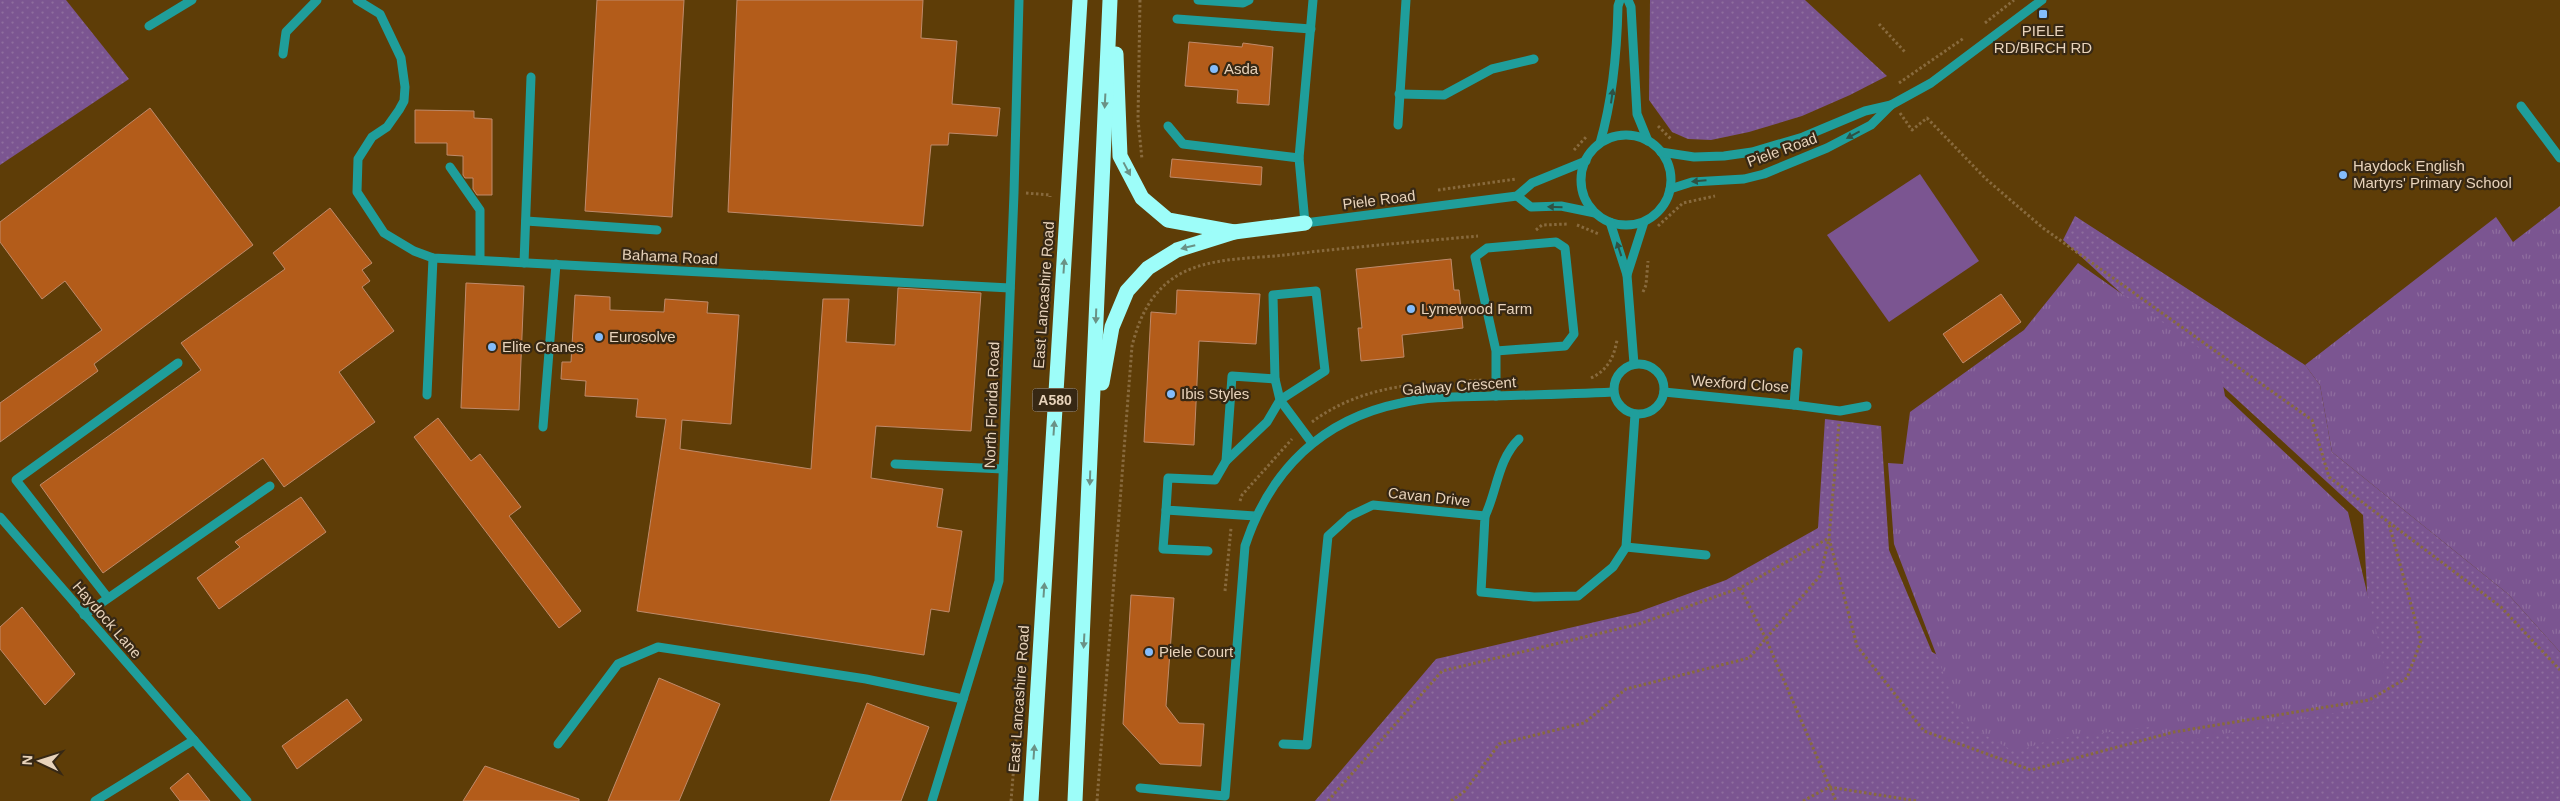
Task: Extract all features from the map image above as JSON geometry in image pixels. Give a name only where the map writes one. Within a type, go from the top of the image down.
[{"type":"highway","name":"East Lancashire Road","points":[[1031,801],[1080,0]]},
{"type":"highway","name":"A580","points":[[1075,801],[1110,0]]},
{"type":"highway","points":[[1115,0],[1120,156],[1142,198],[1168,220],[1234,232]]},
{"type":"highway","points":[[1092,436],[1112,326],[1127,291],[1148,268],[1177,250],[1234,232],[1305,223]]},
{"type":"street","points":[[149,26],[192,0]]},
{"type":"street","points":[[283,54],[286,32],[317,0]]},
{"type":"street","name":"Bahama Road","points":[[357,0],[380,14],[401,58],[406,87],[399,110],[387,127],[372,137],[358,159],[357,192],[384,234],[414,251],[433,258],[1010,288]]},
{"type":"street","name":"North Florida Road","points":[[932,801],[999,581],[1014,193],[1018,0]]},
{"type":"street","points":[[1198,0],[1242,3],[1249,0]]},
{"type":"street","points":[[1305,223],[1299,158],[1313,0]]},
{"type":"street","points":[[1398,125],[1406,0]]},
{"type":"street","points":[[1595,213],[1586,201],[1582,187],[1586,161],[1600,143],[1610,112],[1616,69],[1618,6],[1620,0]]},
{"type":"street","points":[[1628,0],[1631,7],[1637,114],[1648,141]]},
{"type":"street","name":"Piele Road","points":[[1661,152],[1694,157],[1724,156],[1752,152],[1803,137],[1865,111],[1893,104],[1931,84],[2042,0]]},
{"type":"street","points":[[1177,19],[1310,29]]},
{"type":"street","points":[[1399,94],[1444,95],[1492,69],[1534,59]]},
{"type":"street","points":[[524,263],[531,77]]},
{"type":"street","name":"Piele Road","points":[[1670,189],[1692,182],[1744,179],[1764,174],[1827,148],[1871,125],[1893,104]]},
{"type":"street","points":[[2521,106],[2560,158]]},
{"type":"street","points":[[1168,126],[1183,144],[1299,158]]},
{"type":"street","points":[[1517,196],[1531,206],[1561,206],[1595,213],[1610,222],[1625,226],[1644,222],[1661,210],[1670,189],[1669,166],[1661,152],[1648,141],[1624,135],[1600,143]]},
{"type":"street","name":"Piele Road","points":[[1305,223],[1517,196],[1532,183],[1586,161]]},
{"type":"street","points":[[450,167],[480,210],[480,260]]},
{"type":"street","points":[[526,221],[657,230]]},
{"type":"street","points":[[1610,222],[1627,275],[1632,312],[1634,364]]},
{"type":"street","points":[[1627,275],[1644,222]]},
{"type":"street","points":[[1496,351],[1565,346],[1574,334],[1565,248],[1556,242],[1487,248],[1475,257],[1496,351],[1496,396]]},
{"type":"street","points":[[427,395],[433,258]]},
{"type":"street","points":[[543,427],[556,264]]},
{"type":"street","points":[[1208,551],[1163,549],[1168,478],[1215,480],[1226,461],[1267,422],[1280,400],[1325,371],[1316,291],[1273,295],[1275,379],[1280,400],[1312,443]]},
{"type":"street","name":"Wexford Close","points":[[1664,392],[1794,405],[1798,352]]},
{"type":"street","points":[[108,598],[16,480],[178,363]]},
{"type":"street","points":[[1634,364],[1642,364],[1656,371],[1661,377],[1664,392],[1654,409],[1635,414],[1623,409],[1613,392],[1614,385],[1621,371],[1634,364]]},
{"type":"street","points":[[1226,461],[1232,376],[1275,379]]},
{"type":"street","name":"Galway Crescent","points":[[1140,788],[1226,796],[1245,546],[1255,516],[1271,487],[1312,443],[1339,424],[1370,411],[1402,402],[1438,398],[1613,392]]},
{"type":"street","points":[[1794,405],[1836,410],[1867,406]]},
{"type":"street","name":"Cavan Drive","points":[[1283,744],[1307,745],[1328,536],[1350,516],[1373,505],[1485,516],[1481,592],[1534,597],[1578,596],[1613,567],[1626,547],[1635,414]]},
{"type":"street","points":[[1485,516],[1493,500],[1510,447],[1519,439]]},
{"type":"street","points":[[894,464],[1003,469]]},
{"type":"street","points":[[84,614],[270,486]]},
{"type":"street","points":[[1166,510],[1255,516]]},
{"type":"street","name":"Haydock Lane","points":[[0,517],[247,801]]},
{"type":"street","points":[[1626,547],[1706,555]]},
{"type":"street","points":[[558,744],[618,664],[658,647],[866,679],[963,699]]},
{"type":"street","points":[[96,801],[194,740]]},
{"type":"path","points":[[1978,28],[2014,0]]},
{"type":"path","points":[[1879,24],[1905,52]]},
{"type":"path","points":[[1895,85],[1971,34]]},
{"type":"path","points":[[1893,104],[1912,130],[1927,118],[1986,180],[2043,228],[2312,420],[2329,478],[2501,607],[2560,670]]},
{"type":"path","points":[[1654,120],[1672,140]]},
{"type":"path","points":[[1572,152],[1588,135]]},
{"type":"path","points":[[1436,190],[1519,178]]},
{"type":"path","points":[[1014,193],[1050,195],[1050,204]]},
{"type":"path","points":[[1655,231],[1683,203],[1721,195]]},
{"type":"path","points":[[1542,225],[1574,224],[1604,237]]},
{"type":"path","points":[[1646,286],[1650,252]]},
{"type":"path","points":[[1586,378],[1598,375],[1607,366],[1615,351],[1618,338]]},
{"type":"path","points":[[1451,801],[1465,791],[1499,744],[1584,723],[1626,689],[1749,658],[1820,576],[1829,538],[1836,410]]},
{"type":"path","points":[[1242,495],[1290,441]]},
{"type":"path","points":[[1829,538],[1857,646],[1924,731],[2031,770],[2174,732],[2369,700],[2407,678],[2421,641],[2389,524]]},
{"type":"path","points":[[1328,801],[1442,670],[1639,624],[1740,588],[1829,538]]},
{"type":"path","points":[[1740,588],[1766,639],[1836,801]]},
{"type":"path","points":[[1011,801],[1016,734]]},
{"type":"path","points":[[1803,801],[1829,787],[1917,801]]},
{"type":"green space","points":[[0,0],[66,0],[129,79],[0,165]]},
{"type":"green space","points":[[1650,0],[1805,0],[1887,76],[1802,116],[1749,132],[1711,140],[1688,139],[1672,132],[1649,100]]},
{"type":"green space","points":[[1920,174],[1979,261],[1889,322],[1827,235]]},
{"type":"green space","points":[[2560,206],[2560,652],[2508,594],[2332,452],[2320,385],[2305,365],[2496,217],[2513,242]]},
{"type":"green space","points":[[2075,216],[2305,365],[2320,385],[2332,452],[2508,594],[2560,652],[2560,801],[1315,801],[1436,659],[1638,612],[1726,580],[1818,528],[1825,419],[1881,426],[1889,550],[1932,652],[2004,691],[2369,628],[2363,515],[2063,240]]},
{"type":"green space","points":[[2078,263],[2219,362],[2225,396],[2348,512],[2387,677],[2371,706],[2175,743],[2150,727],[2053,739],[2015,752],[1962,722],[1894,544],[1888,463],[1903,464],[1910,412],[2024,330]]},
{"type":"building","points":[[597,0],[684,0],[672,217],[585,211]]},
{"type":"building","points":[[737,0],[923,0],[921,38],[957,41],[952,104],[1000,108],[997,136],[949,133],[948,145],[931,145],[923,226],[728,212]]},
{"type":"building","points":[[1189,42],[1242,47],[1243,43],[1273,47],[1269,105],[1237,103],[1238,90],[1185,86]]},
{"type":"building","points":[[150,108],[253,245],[94,364],[98,371],[0,442],[0,403],[102,330],[65,281],[42,299],[0,242],[0,222]]},
{"type":"building","points":[[415,110],[474,111],[474,118],[492,119],[492,195],[477,195],[473,189],[473,178],[465,178],[463,175],[463,156],[447,155],[447,143],[415,143]]},
{"type":"building","points":[[1172,159],[1262,167],[1261,185],[1170,177]]},
{"type":"building","points":[[330,208],[372,263],[362,270],[370,281],[362,287],[394,331],[339,372],[375,422],[284,487],[263,458],[103,573],[40,485],[201,370],[181,343],[285,269],[273,253]]},
{"type":"building","name":"Lymewood Farm","points":[[1451,259],[1454,290],[1459,290],[1463,328],[1402,335],[1404,357],[1361,361],[1358,328],[1362,328],[1356,269]]},
{"type":"building","points":[[466,283],[524,286],[519,410],[461,408]]},
{"type":"building","points":[[898,288],[981,293],[971,431],[876,426],[871,478],[943,489],[937,527],[962,531],[949,612],[931,609],[924,655],[637,611],[666,419],[636,417],[638,399],[585,396],[586,381],[561,379],[562,362],[571,362],[575,295],[610,297],[610,310],[664,312],[665,299],[708,302],[707,313],[739,315],[731,424],[682,420],[680,449],[811,469],[823,299],[849,299],[846,342],[895,345]]},
{"type":"building","name":"Ibis Styles","points":[[1177,290],[1260,294],[1256,344],[1199,341],[1194,445],[1144,442],[1151,312],[1176,314]]},
{"type":"building","points":[[2001,294],[2021,322],[1963,363],[1943,334]]},
{"type":"building","points":[[438,418],[471,461],[480,454],[521,507],[509,516],[581,611],[559,628],[414,437]]},
{"type":"building","points":[[301,497],[326,532],[219,609],[197,578],[240,547],[235,542]]},
{"type":"building","name":"Piele Court","points":[[1131,595],[1174,598],[1166,706],[1179,723],[1204,724],[1201,766],[1160,764],[1123,724]]},
{"type":"building","points":[[22,607],[75,674],[45,705],[0,649],[0,627]]},
{"type":"building","points":[[659,678],[720,704],[679,801],[608,801]]},
{"type":"building","points":[[347,699],[362,720],[297,769],[282,746]]},
{"type":"building","points":[[867,703],[929,727],[901,801],[830,801]]},
{"type":"building","points":[[485,766],[579,799],[579,801],[463,801]]},
{"type":"building","points":[[188,773],[210,801],[180,801],[170,788]]},
{"type":"place","name":"PIELE RD/BIRCH RD","points":[[2043,14]]},
{"type":"place","name":"Asda","points":[[1214,69]]},
{"type":"place","name":"Haydock English Martyrs' Primary School","points":[[2343,175]]},
{"type":"place","name":"Lymewood Farm","points":[[1411,309]]},
{"type":"place","name":"Eurosolve","points":[[599,337]]},
{"type":"place","name":"Elite Cranes","points":[[492,347]]},
{"type":"place","name":"Ibis Styles","points":[[1171,394]]},
{"type":"place","name":"Piele Court","points":[[1149,652]]}]
